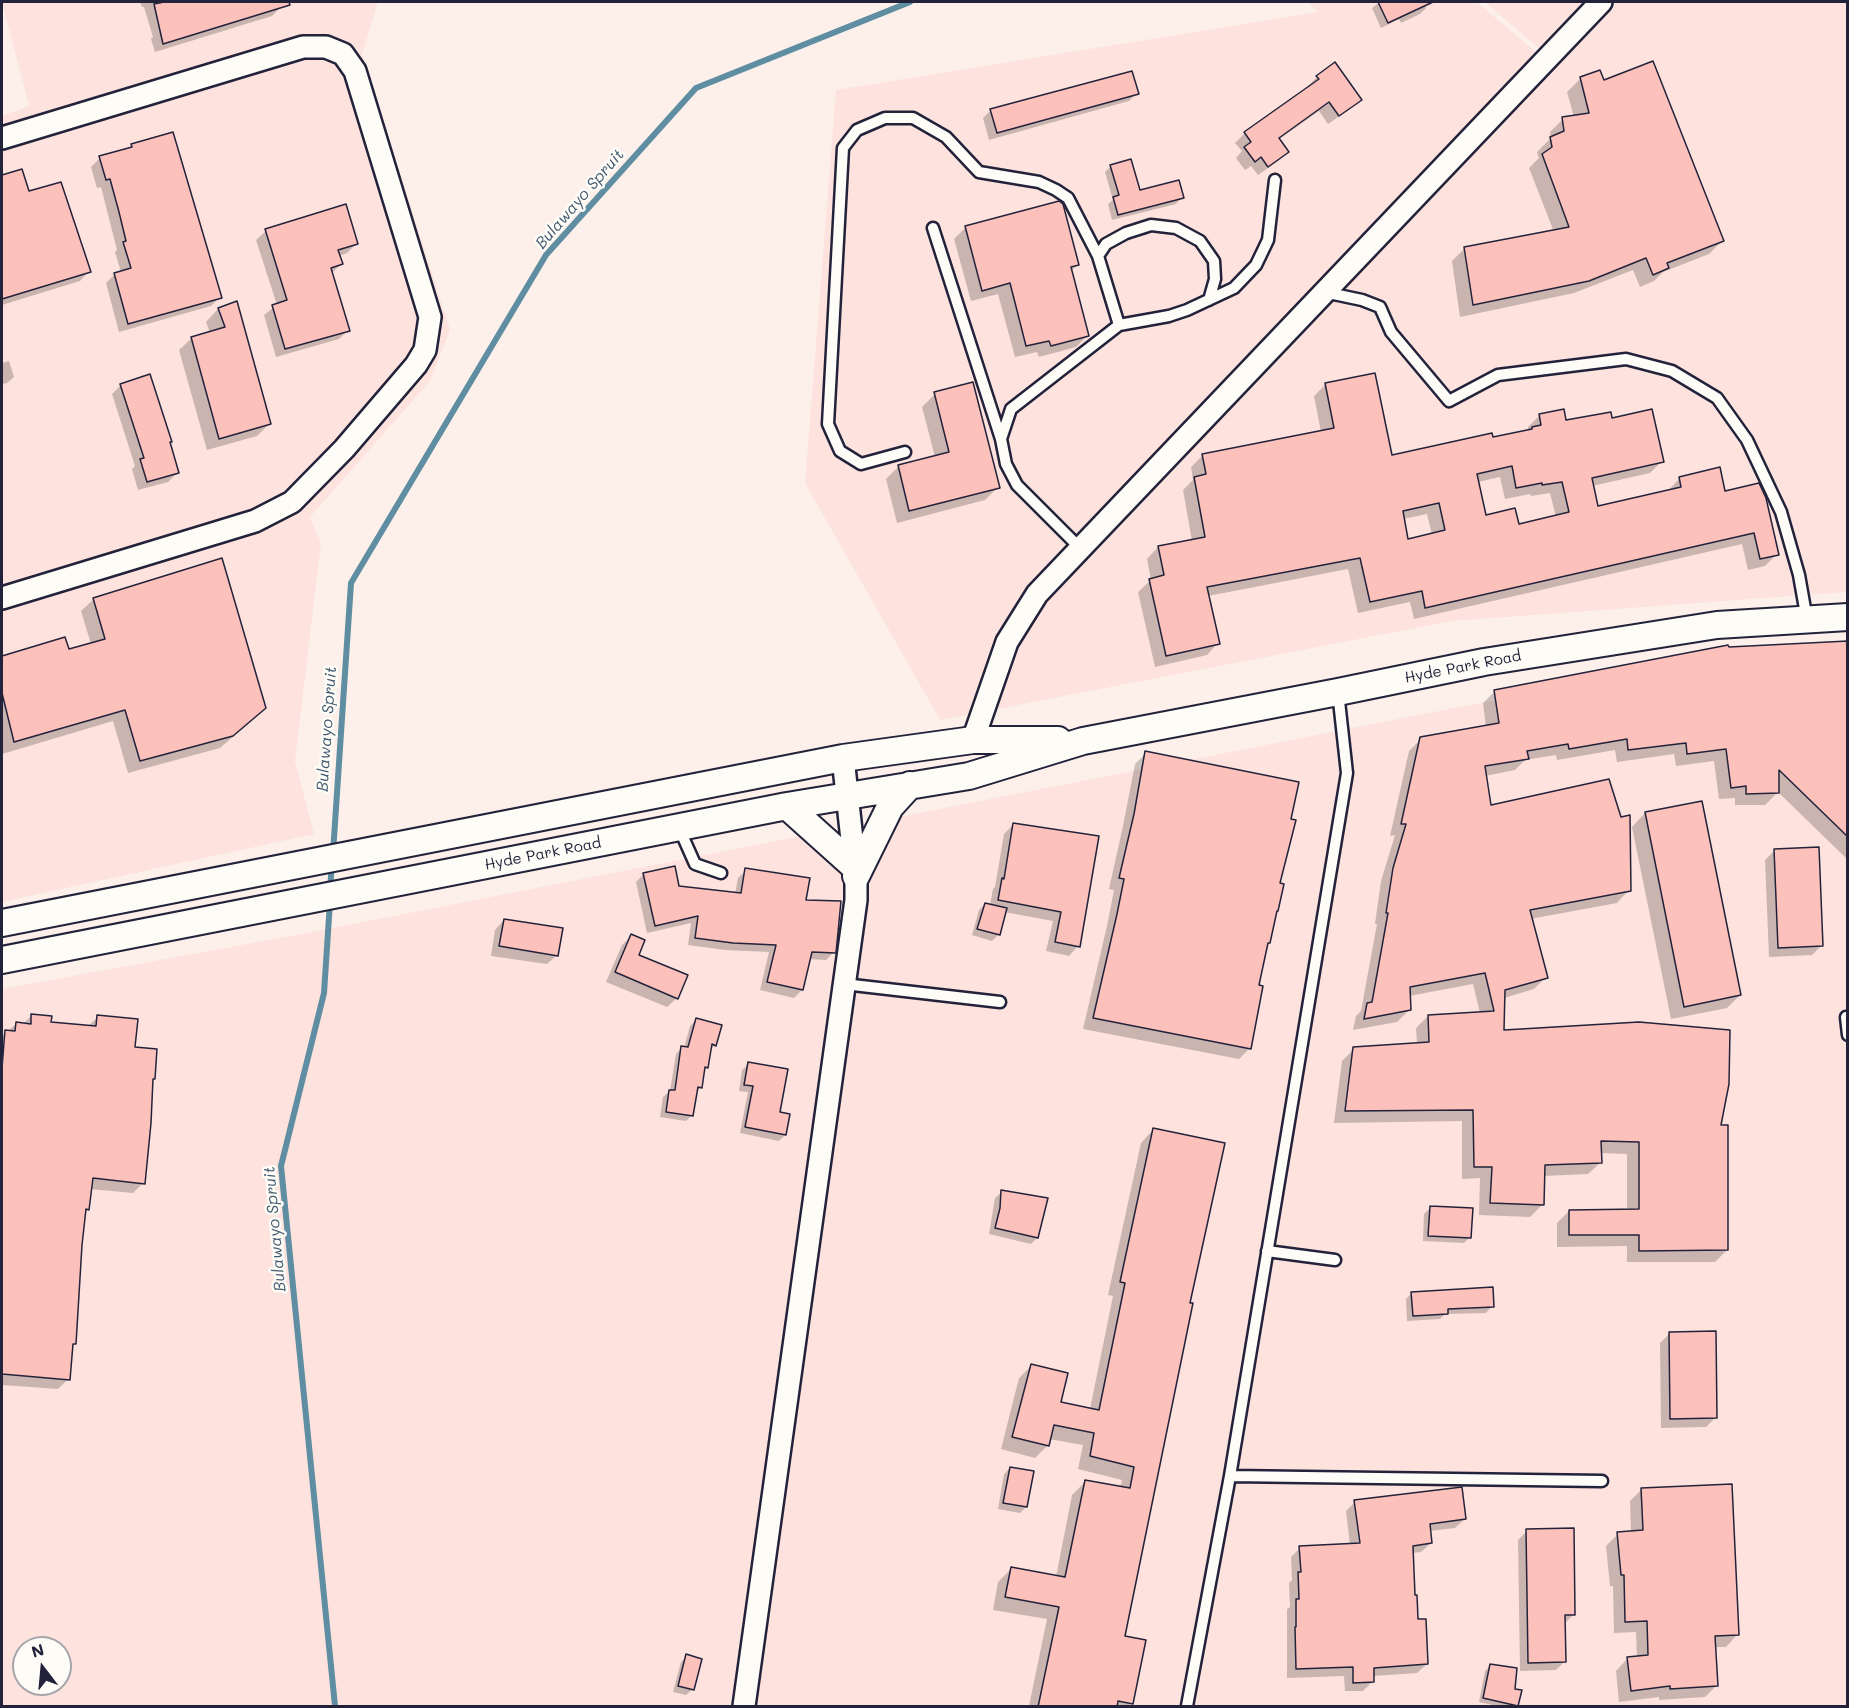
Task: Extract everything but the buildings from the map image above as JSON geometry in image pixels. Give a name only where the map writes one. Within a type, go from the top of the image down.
[{"type":"street","points":[[973,740],[1007,642],[1037,594],[1601,2]]},
{"type":"street","points":[[2,138],[303,47],[326,47],[343,54],[355,71],[427,300],[430,318],[425,350],[416,365],[344,449],[292,502],[255,521],[2,598]]},
{"type":"street","name":"Hyde Park Road","points":[[2,960],[787,806],[969,776],[1083,741],[1484,662],[1705,627],[1848,617]]},
{"type":"street","name":"Hyde Park Road","points":[[2,923],[843,758],[973,740],[1083,741]]},
{"type":"street","points":[[744,1707],[856,900],[856,871],[843,758]]},
{"type":"street","points":[[856,871],[890,807],[910,785]]},
{"type":"street","points":[[689,825],[690,787]]},
{"type":"street","points":[[787,806],[856,871]]},
{"type":"lane","points":[[905,452],[861,464],[840,451],[828,424],[843,148],[857,130],[885,118],[913,118],[946,137],[979,172],[1039,182],[1068,198],[1098,256],[1119,325]]},
{"type":"lane","points":[[1001,439],[1011,410],[1119,325],[1169,316],[1234,288],[1256,265],[1268,240],[1275,180]]},
{"type":"lane","points":[[1098,256],[1106,244],[1126,233],[1151,225],[1176,228],[1200,241],[1214,261],[1215,279],[1209,300]]},
{"type":"lane","points":[[933,228],[1001,439],[1006,464],[1017,485],[1080,549]]},
{"type":"lane","points":[[1324,292],[1362,300],[1380,307],[1391,333],[1449,401],[1498,375],[1626,358],[1672,371],[1717,398],[1747,440],[1781,512],[1807,620]]},
{"type":"lane","points":[[1187,1707],[1230,1476],[1347,773],[1338,692]]},
{"type":"lane","points":[[689,825],[695,864],[721,873]]},
{"type":"lane","points":[[844,984],[1000,1002]]},
{"type":"lane","points":[[1846,1017],[1848,1035]]},
{"type":"lane","points":[[1268,1251],[1335,1260]]},
{"type":"lane","points":[[1230,1476],[1602,1481]]},
{"type":"shaded area","points":[[2,2],[378,2],[362,54],[450,330],[430,381],[310,517],[321,543],[295,761],[314,834],[2,902],[2,116],[29,106]]},
{"type":"shaded area","points":[[1308,2],[1477,2],[1552,66],[1617,2],[1847,2],[1847,592],[1452,621],[940,720],[805,483],[836,90],[1318,12]]},
{"type":"shaded area","points":[[1485,2],[1592,2],[1541,50]]},
{"type":"shaded area","points":[[1847,661],[1847,1706],[2,1706],[2,989],[307,933],[1582,683]]},
{"type":"waterway","name":"Bulawayo Spruit","points":[[333,853],[351,583],[546,255],[696,88],[910,2]]},
{"type":"waterway","name":"Bulawayo Spruit","points":[[330,889],[332,863]]},
{"type":"waterway","name":"Bulawayo Spruit","points":[[330,902],[324,993],[281,1166],[335,1706]]}]
